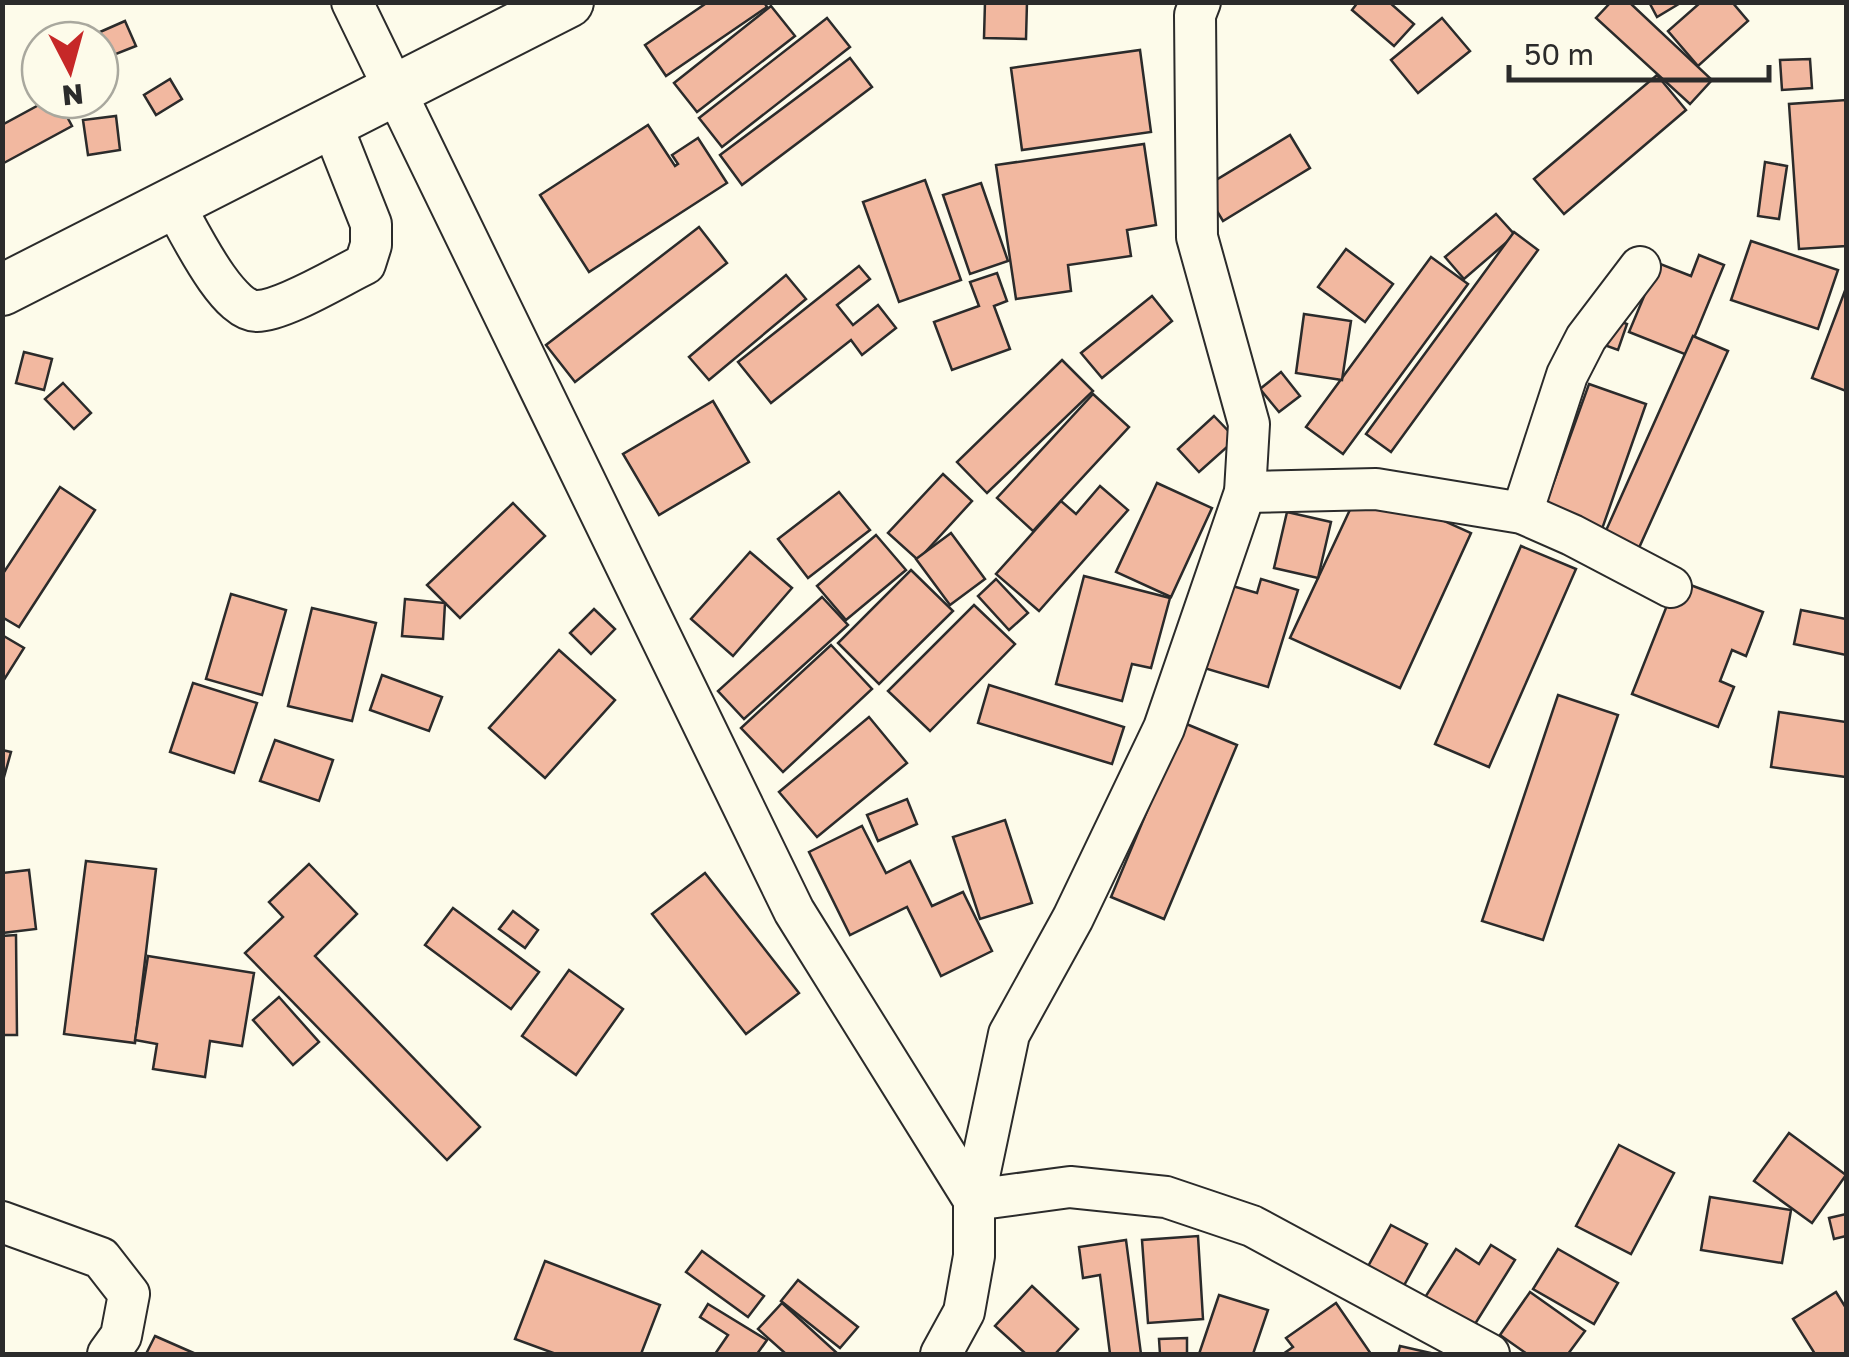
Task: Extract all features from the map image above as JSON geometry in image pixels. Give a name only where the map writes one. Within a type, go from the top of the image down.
[{"type":"main road","points":[[2,290],[568,2]]},
{"type":"street","points":[[352,2],[794,910],[974,1200]]},
{"type":"street","points":[[941,1354],[964,1312],[974,1256],[974,1200],[1009,1034],[1073,918],[1164,728],[1245,492],[1249,424],[1197,237],[1195,15],[1200,2]]},
{"type":"street","points":[[173,203],[232,300],[253,312],[274,309],[365,264],[371,245],[371,224],[331,123]]},
{"type":"street","points":[[1522,514],[1567,375],[1586,338],[1640,267]]},
{"type":"street","points":[[1245,492],[1376,489],[1522,514],[1671,586]]},
{"type":"street","points":[[974,1200],[1070,1186],[1166,1197],[1252,1226],[1489,1354]]},
{"type":"street","points":[[2,1222],[101,1258],[129,1294],[121,1336],[108,1354]]},
{"type":"building","points":[[708,2],[764,2],[767,7],[666,76],[645,45]]},
{"type":"building","points":[[985,2],[1027,2],[1026,39],[984,38]]},
{"type":"building","points":[[1358,2],[1389,2],[1414,24],[1394,46],[1352,10]]},
{"type":"building","points":[[1611,2],[1629,2],[1712,80],[1690,104],[1596,18]]},
{"type":"building","points":[[1649,2],[1682,2],[1657,17]]},
{"type":"building","points":[[1701,2],[1732,2],[1748,21],[1698,66],[1668,31]]},
{"type":"building","points":[[771,6],[795,36],[697,112],[674,83]]},
{"type":"building","points":[[827,18],[850,47],[722,147],[699,118]]},
{"type":"building","points":[[1442,18],[1470,51],[1418,93],[1391,60]]},
{"type":"building","points":[[125,21],[136,46],[120,52],[120,23]]},
{"type":"building","points":[[1140,50],[1151,132],[1022,150],[1011,68]]},
{"type":"building","points":[[850,58],[872,87],[742,185],[720,155]]},
{"type":"building","points":[[1810,59],[1812,88],[1782,90],[1780,60]]},
{"type":"building","points":[[1657,75],[1686,110],[1564,214],[1534,179]]},
{"type":"building","points":[[170,79],[182,99],[156,115],[144,95]]},
{"type":"building","points":[[1846,100],[1846,246],[1799,249],[1789,104]]},
{"type":"building","points":[[20,115],[20,120],[69,120],[72,126],[2,164],[2,125]]},
{"type":"building","points":[[83,120],[116,120],[120,150],[88,155]]},
{"type":"building","points":[[648,125],[675,166],[678,164],[672,155],[698,138],[727,183],[589,272],[540,195]]},
{"type":"building","points":[[1290,135],[1310,168],[1223,221],[1203,188]]},
{"type":"building","points":[[1144,144],[1156,225],[1127,230],[1131,256],[1068,265],[1071,291],[1016,299],[996,165]]},
{"type":"building","points":[[1765,162],[1787,166],[1779,219],[1758,216]]},
{"type":"building","points":[[925,180],[961,280],[899,302],[863,202]]},
{"type":"building","points":[[981,183],[1008,261],[970,274],[943,195]]},
{"type":"building","points":[[1496,214],[1515,235],[1464,279],[1445,257]]},
{"type":"building","points":[[699,227],[727,263],[575,382],[546,345]]},
{"type":"building","points":[[1514,232],[1538,250],[1391,452],[1366,434]]},
{"type":"building","points":[[1751,241],[1838,270],[1818,329],[1731,300]]},
{"type":"building","points":[[1346,249],[1393,284],[1365,322],[1318,287]]},
{"type":"building","points":[[1699,255],[1724,265],[1687,355],[1629,332],[1658,263],[1691,276]]},
{"type":"building","points":[[1431,257],[1468,284],[1343,454],[1306,427]]},
{"type":"building","points":[[859,266],[870,279],[837,305],[853,325],[878,305],[896,328],[862,355],[851,340],[771,403],[738,362]]},
{"type":"building","points":[[997,273],[1007,301],[994,306],[1010,349],[952,370],[934,322],[979,306],[970,282]]},
{"type":"building","points":[[786,275],[806,299],[709,380],[689,357]]},
{"type":"building","points":[[1846,288],[1846,391],[1812,378]]},
{"type":"building","points":[[1152,296],[1172,321],[1102,378],[1081,353]]},
{"type":"building","points":[[1304,314],[1351,321],[1342,380],[1296,373]]},
{"type":"building","points":[[1606,316],[1627,324],[1618,350],[1596,342]]},
{"type":"building","points":[[1693,336],[1728,351],[1638,550],[1604,535]]},
{"type":"building","points":[[24,352],[52,359],[44,390],[16,383]]},
{"type":"building","points":[[1062,360],[1093,391],[987,493],[957,462]]},
{"type":"building","points":[[1281,372],[1300,396],[1279,412],[1260,389]]},
{"type":"building","points":[[63,383],[91,413],[74,429],[45,399]]},
{"type":"building","points":[[1589,384],[1646,404],[1602,529],[1544,509]]},
{"type":"building","points":[[1093,394],[1129,427],[1033,531],[997,498]]},
{"type":"building","points":[[713,401],[749,462],[659,515],[623,454]]},
{"type":"building","points":[[1214,416],[1236,439],[1199,472],[1178,449]]},
{"type":"building","points":[[943,474],[972,501],[918,560],[888,533]]},
{"type":"building","points":[[1157,483],[1212,508],[1171,597],[1116,572]]},
{"type":"building","points":[[1362,484],[1471,533],[1400,688],[1290,638]]},
{"type":"building","points":[[1100,486],[1128,510],[1039,611],[996,574],[1061,501],[1076,514]]},
{"type":"building","points":[[60,487],[95,510],[19,627],[2,617],[2,575]]},
{"type":"building","points":[[839,492],[870,530],[808,578],[778,539]]},
{"type":"building","points":[[513,503],[545,536],[460,618],[427,585]]},
{"type":"building","points":[[1287,512],[1331,522],[1318,578],[1274,568]]},
{"type":"building","points":[[951,533],[985,579],[950,605],[916,559]]},
{"type":"building","points":[[876,535],[906,570],[846,620],[817,586]]},
{"type":"building","points":[[1521,546],[1576,569],[1489,767],[1435,744]]},
{"type":"building","points":[[750,552],[792,588],[733,656],[691,619]]},
{"type":"building","points":[[911,570],[953,611],[879,684],[838,643]]},
{"type":"building","points":[[1084,576],[1170,598],[1151,668],[1132,664],[1122,701],[1056,684]]},
{"type":"building","points":[[996,579],[1028,613],[1009,630],[978,596]]},
{"type":"building","points":[[1261,579],[1298,590],[1268,687],[1204,668],[1229,585],[1257,593]]},
{"type":"building","points":[[1677,580],[1763,612],[1746,656],[1732,650],[1720,681],[1734,687],[1718,727],[1632,694]]},
{"type":"building","points":[[231,594],[286,610],[262,695],[206,679]]},
{"type":"building","points":[[822,597],[848,625],[744,719],[718,691]]},
{"type":"building","points":[[405,599],[445,603],[443,639],[402,636]]},
{"type":"building","points":[[974,605],[1015,644],[930,731],[888,691]]},
{"type":"building","points":[[312,608],[376,623],[352,721],[288,706]]},
{"type":"building","points":[[594,609],[615,629],[591,654],[570,633]]},
{"type":"building","points":[[1801,610],[1846,619],[1846,655],[1794,644]]},
{"type":"building","points":[[2,635],[24,648],[2,683]]},
{"type":"building","points":[[831,645],[872,689],[783,772],[741,728]]},
{"type":"building","points":[[559,650],[615,700],[545,778],[489,728]]},
{"type":"building","points":[[382,675],[442,697],[429,731],[370,710]]},
{"type":"building","points":[[193,683],[257,703],[234,773],[170,752]]},
{"type":"building","points":[[989,685],[1124,727],[1112,764],[978,723]]},
{"type":"building","points":[[1558,695],[1618,715],[1543,940],[1482,921]]},
{"type":"building","points":[[1779,712],[1846,722],[1846,777],[1771,767]]},
{"type":"building","points":[[869,717],[907,763],[817,837],[779,792]]},
{"type":"building","points":[[1184,723],[1237,745],[1164,919],[1111,897]]},
{"type":"building","points":[[275,740],[333,760],[319,801],[260,781]]},
{"type":"building","points":[[2,750],[11,752],[4,777],[2,776]]},
{"type":"building","points":[[907,799],[917,824],[878,841],[867,815]]},
{"type":"building","points":[[1005,820],[1032,903],[980,919],[953,837]]},
{"type":"building","points":[[862,826],[886,873],[910,861],[932,906],[963,892],[992,951],[941,976],[907,907],[850,935],[809,852]]},
{"type":"building","points":[[86,861],[156,869],[135,1043],[64,1034]]},
{"type":"building","points":[[309,864],[357,914],[315,956],[480,1127],[447,1160],[245,953],[283,917],[269,902]]},
{"type":"building","points":[[29,870],[36,929],[2,933],[2,873]]},
{"type":"building","points":[[705,873],[799,993],[746,1034],[652,914]]},
{"type":"building","points":[[453,908],[539,972],[511,1009],[425,945]]},
{"type":"building","points":[[513,911],[538,930],[525,948],[499,929]]},
{"type":"building","points":[[16,935],[17,1035],[2,1035],[2,936]]},
{"type":"building","points":[[148,956],[254,973],[242,1046],[210,1041],[205,1077],[153,1069],[157,1044],[135,1040]]},
{"type":"building","points":[[569,970],[623,1009],[576,1075],[522,1036]]},
{"type":"building","points":[[279,997],[319,1042],[293,1065],[253,1020]]},
{"type":"building","points":[[1789,1133],[1846,1175],[1812,1223],[1754,1181]]},
{"type":"building","points":[[1619,1145],[1674,1173],[1631,1254],[1576,1226]]},
{"type":"building","points":[[1710,1197],[1791,1210],[1782,1263],[1701,1250]]},
{"type":"building","points":[[1846,1214],[1846,1236],[1834,1239],[1829,1218]]},
{"type":"building","points":[[1391,1225],[1427,1244],[1402,1289],[1366,1270]]},
{"type":"building","points":[[1198,1236],[1203,1319],[1148,1323],[1142,1240]]},
{"type":"building","points":[[1126,1240],[1141,1354],[1110,1354],[1100,1275],[1083,1278],[1079,1247]]},
{"type":"building","points":[[1491,1245],[1515,1260],[1470,1332],[1422,1302],[1456,1249],[1479,1264]]},
{"type":"building","points":[[1558,1249],[1618,1283],[1594,1324],[1533,1289]]},
{"type":"building","points":[[702,1251],[764,1296],[748,1317],[686,1272]]},
{"type":"building","points":[[545,1261],[660,1305],[641,1354],[556,1354],[515,1339]]},
{"type":"building","points":[[798,1280],[858,1327],[840,1348],[781,1301]]},
{"type":"building","points":[[1032,1286],[1078,1329],[1055,1354],[1026,1354],[995,1326]]},
{"type":"building","points":[[1530,1292],[1585,1331],[1568,1354],[1527,1354],[1500,1335]]},
{"type":"building","points":[[1836,1292],[1846,1308],[1846,1354],[1815,1354],[1793,1319]]},
{"type":"building","points":[[1219,1295],[1268,1310],[1253,1354],[1199,1354]]},
{"type":"building","points":[[782,1303],[838,1354],[786,1354],[758,1329]]},
{"type":"building","points":[[1336,1303],[1371,1354],[1283,1354],[1293,1347],[1286,1338]]},
{"type":"building","points":[[708,1304],[767,1340],[757,1354],[715,1354],[728,1335],[700,1317]]},
{"type":"building","points":[[155,1336],[196,1354],[146,1354]]},
{"type":"building","points":[[1187,1338],[1187,1354],[1160,1354],[1159,1339]]},
{"type":"building","points":[[1400,1346],[1435,1354],[1398,1354]]}]
